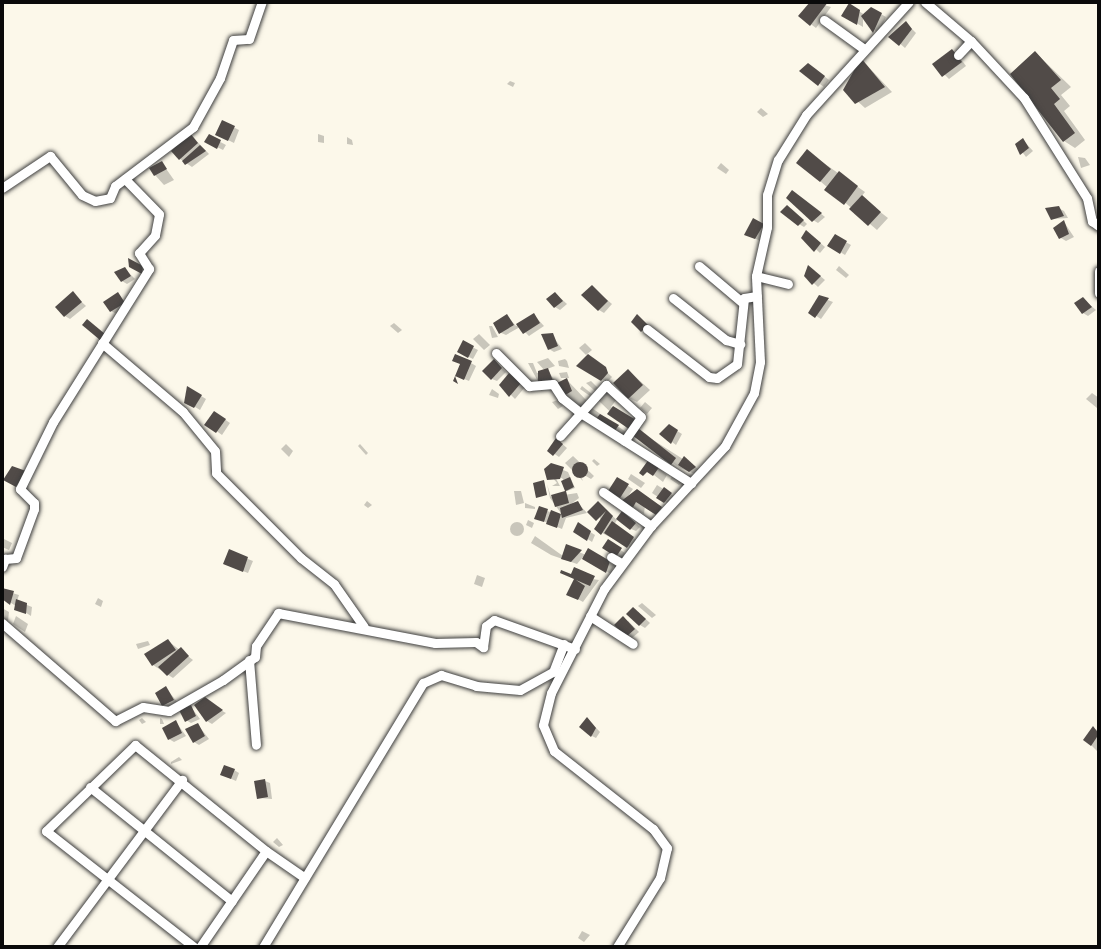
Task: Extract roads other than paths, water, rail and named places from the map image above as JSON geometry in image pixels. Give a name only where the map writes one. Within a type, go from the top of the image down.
[{"type":"street","points":[[2,188],[50,156],[91,201],[110,198],[125,179],[193,127],[220,78],[233,40],[249,39],[262,2]]},
{"type":"street","points":[[617,947],[660,878],[667,848],[653,830],[607,797],[545,738],[543,725],[551,693],[590,616],[621,563],[651,526],[725,446],[754,393],[760,362],[756,276],[767,227],[766,195],[778,160],[806,115],[909,2]]},
{"type":"street","points":[[925,2],[971,41],[1024,98],[1087,198],[1092,220],[1099,226]]},
{"type":"street","points":[[824,20],[864,49]]},
{"type":"street","points":[[958,55],[971,41]]},
{"type":"street","points":[[2,567],[5,559],[16,558],[35,506],[20,489],[53,422],[149,269],[139,253],[155,234],[159,217],[125,179]]},
{"type":"street","points":[[699,266],[743,303]]},
{"type":"street","points":[[1099,271],[1099,293]]},
{"type":"street","points":[[756,276],[788,284]]},
{"type":"street","points":[[648,329],[714,379],[737,364],[743,303],[747,296],[757,296]]},
{"type":"street","points":[[673,298],[726,340],[740,344]]},
{"type":"street","points":[[102,344],[183,412],[215,451],[216,473],[299,556],[336,586],[364,627]]},
{"type":"street","points":[[496,353],[528,386],[553,384],[579,412],[691,483]]},
{"type":"street","points":[[560,436],[579,412],[608,386],[641,417],[624,441]]},
{"type":"street","points":[[603,492],[651,526]]},
{"type":"street","points":[[611,557],[621,563]]},
{"type":"street","points":[[2,623],[115,721],[144,707],[162,712],[189,702],[250,660],[278,613],[364,627],[435,643],[477,642],[483,647],[486,626],[494,620],[575,649]]},
{"type":"street","points":[[590,616],[633,644]]},
{"type":"street","points":[[262,947],[428,677],[441,676],[475,686],[520,690],[553,672],[564,644]]},
{"type":"street","points":[[250,660],[257,745]]},
{"type":"street","points":[[194,947],[106,881],[46,831],[135,745],[182,780],[266,851],[305,878]]},
{"type":"street","points":[[57,947],[182,780]]},
{"type":"street","points":[[90,788],[232,901]]},
{"type":"street","points":[[200,947],[266,851]]}]
